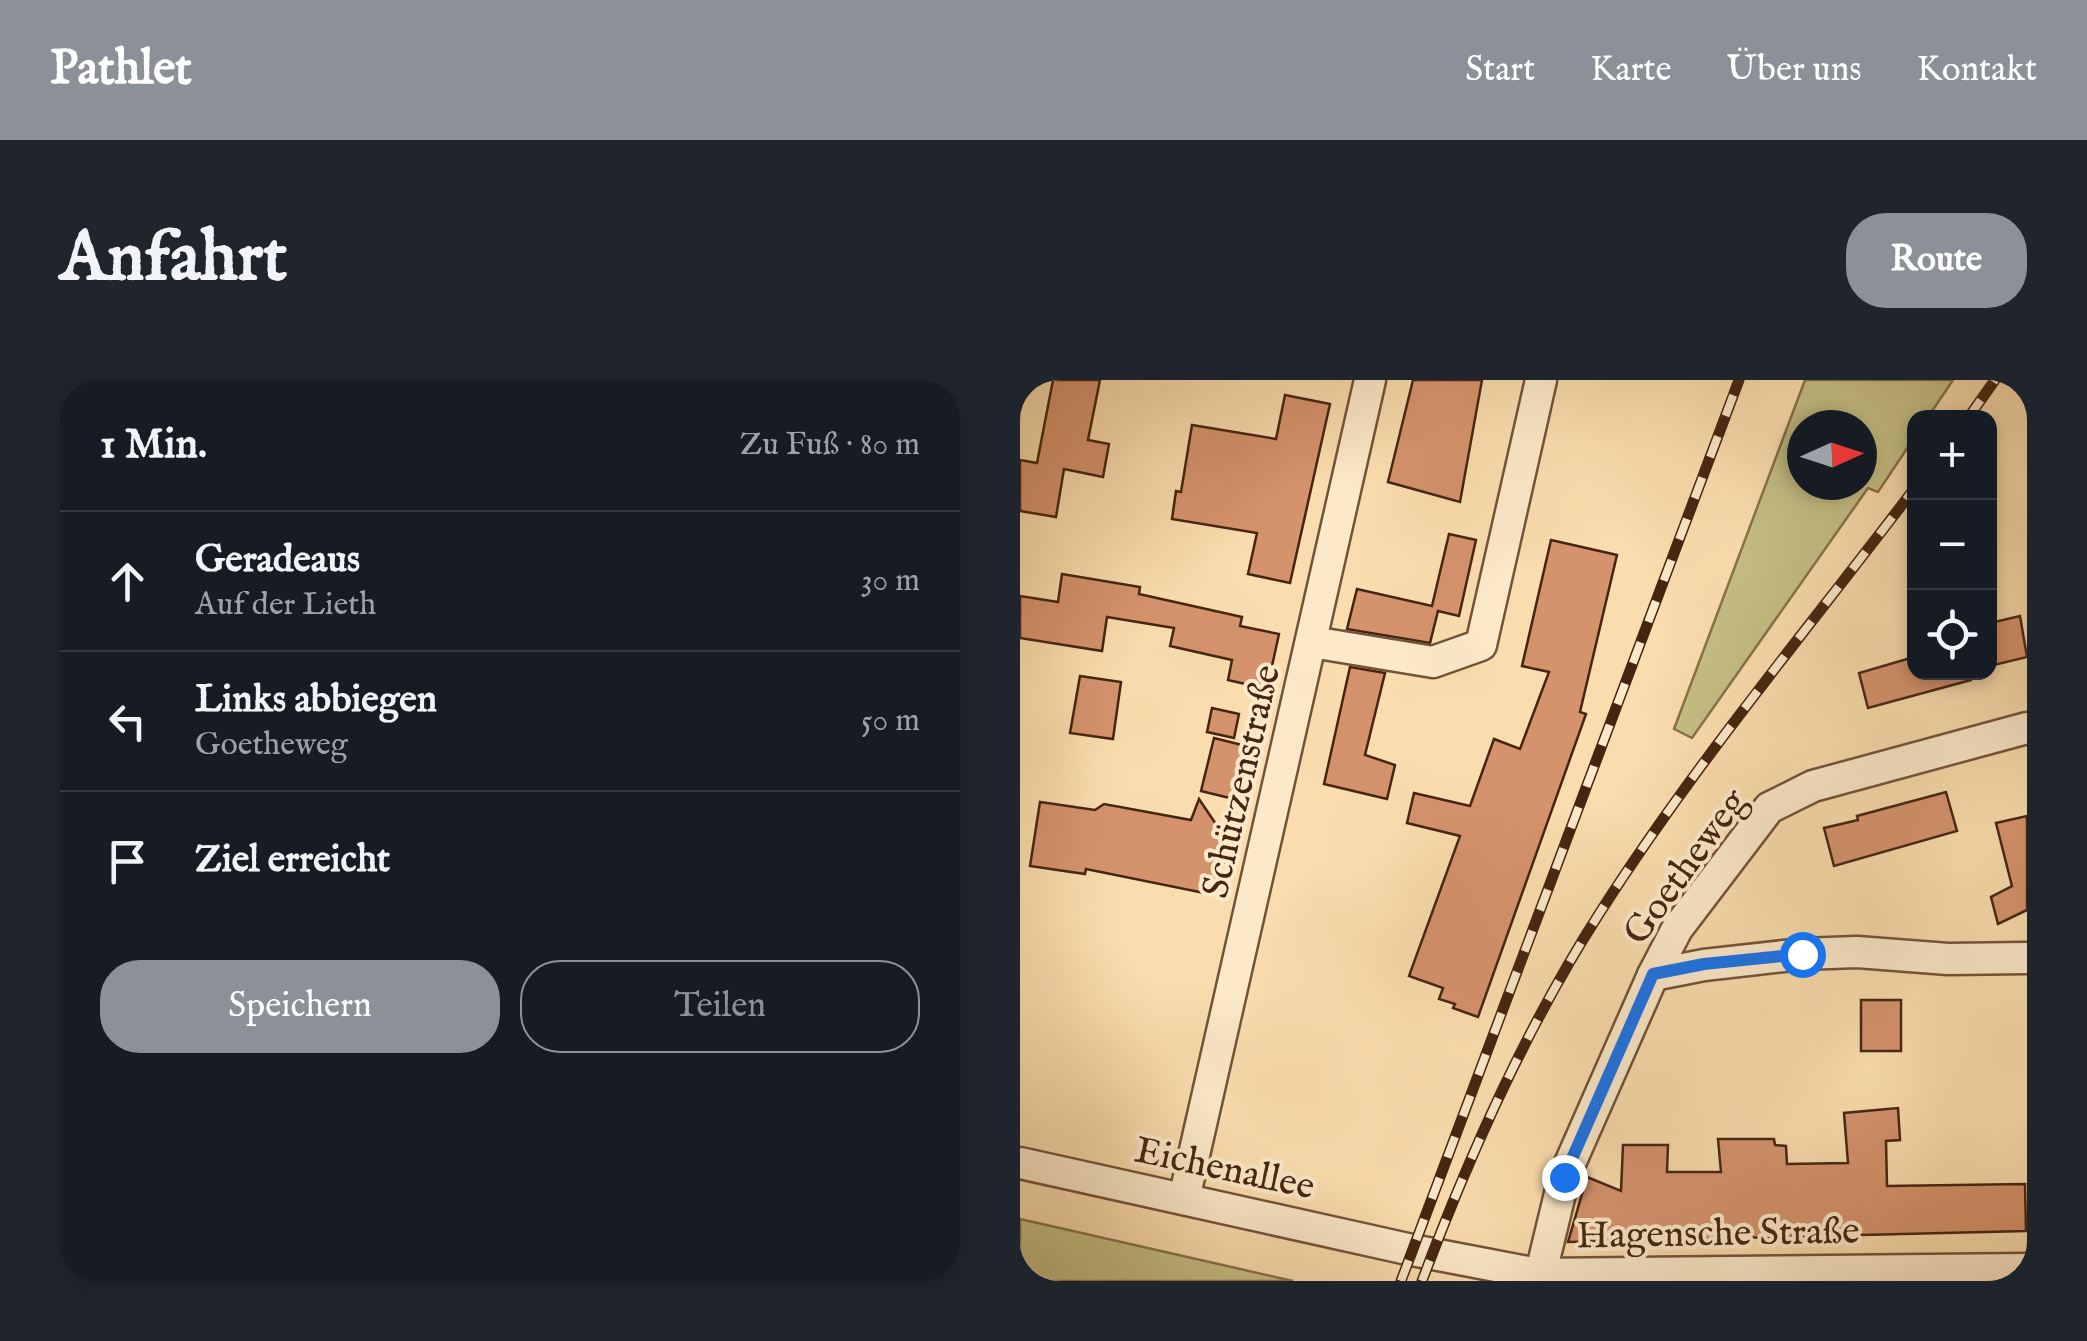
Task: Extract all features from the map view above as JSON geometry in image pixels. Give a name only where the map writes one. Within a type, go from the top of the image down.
[{"type":"street","name":"Schützenstraße","points":[[1184,1199],[1370,380]]},
{"type":"street","points":[[1312,642],[1432,662],[1481,645],[1541,380]]},
{"type":"street","name":"Goetheweg","points":[[1538,1278],[1564,1177],[1653,974],[1677,929],[1769,808],[1812,786],[2027,728]]},
{"type":"street","points":[[1653,974],[1704,964],[1802,954],[2027,958]]},
{"type":"street","name":"Eichenallee","points":[[1020,1163],[1412,1250]]},
{"type":"street","points":[[1303,1256],[1308,1226]]},
{"type":"street","name":"Hagensche Straße","points":[[1412,1250],[1538,1278],[1988,1275],[2027,1268]]},
{"type":"shaded area","points":[[1805,380],[1953,380],[1933,410],[1907,410],[1907,448],[1878,492],[1877,410],[1794,410]]},
{"type":"shaded area","points":[[1787,428],[1787,500],[1860,500],[1692,738],[1674,729]]},
{"type":"shaded area","points":[[1020,1219],[1293,1281],[1020,1281]]},
{"type":"building","points":[[1053,380],[1100,380],[1088,440],[1109,444],[1103,477],[1064,469],[1056,517],[1020,511],[1020,460],[1037,463]]},
{"type":"building","points":[[1413,380],[1482,380],[1460,502],[1388,482]]},
{"type":"building","points":[[1285,395],[1330,404],[1290,583],[1248,574],[1257,533],[1172,519],[1176,491],[1181,492],[1192,425],[1276,439]]},
{"type":"building","points":[[1449,534],[1476,540],[1459,616],[1438,611],[1430,643],[1347,629],[1357,589],[1432,606]]},
{"type":"building","points":[[1551,540],[1617,555],[1580,712],[1586,714],[1478,1017],[1439,999],[1443,988],[1409,976],[1460,836],[1407,823],[1414,793],[1470,806],[1494,739],[1520,749],[1549,672],[1522,666]]},
{"type":"building","points":[[1062,574],[1140,587],[1139,594],[1242,617],[1240,626],[1279,634],[1267,689],[1228,680],[1232,660],[1170,646],[1174,628],[1107,617],[1102,651],[1020,638],[1020,596],[1058,602]]},
{"type":"building","points":[[2020,616],[2027,657],[1997,664],[1997,621]]},
{"type":"building","points":[[1907,659],[1907,680],[1971,680],[1868,708],[1859,673]]},
{"type":"building","points":[[1350,667],[1385,673],[1365,755],[1395,765],[1387,799],[1324,784]]},
{"type":"building","points":[[1080,676],[1121,682],[1113,739],[1070,733]]},
{"type":"building","points":[[1212,708],[1239,714],[1234,738],[1207,732]]},
{"type":"building","points":[[1214,738],[1254,748],[1242,801],[1201,791]]},
{"type":"building","points":[[1946,792],[1957,831],[1834,866],[1824,828]]},
{"type":"building","points":[[1199,799],[1222,833],[1220,848],[1224,862],[1215,873],[1213,888],[1204,893],[1086,869],[1085,874],[1030,866],[1040,802],[1095,810],[1104,804],[1191,820]]},
{"type":"building","points":[[2027,816],[2027,910],[1998,924],[1991,897],[2012,886],[1996,823]]},
{"type":"building","points":[[1861,1000],[1901,1000],[1901,1051],[1861,1051]]},
{"type":"building","points":[[1898,1108],[1900,1140],[1886,1141],[1887,1186],[2025,1184],[2026,1231],[1568,1242],[1587,1177],[1621,1191],[1623,1145],[1668,1145],[1667,1172],[1721,1172],[1718,1139],[1774,1139],[1775,1145],[1786,1146],[1787,1164],[1848,1163],[1844,1113]]},
{"type":"railway","points":[[1401,1281],[1739,380]]},
{"type":"railway","points":[[1974,410],[1995,380]]},
{"type":"railway","points":[[1422,1281],[1501,1093],[1572,957],[1712,751],[1907,498]]},
{"type":"route","points":[[1564,1177],[1653,974],[1704,964],[1802,954]]}]
